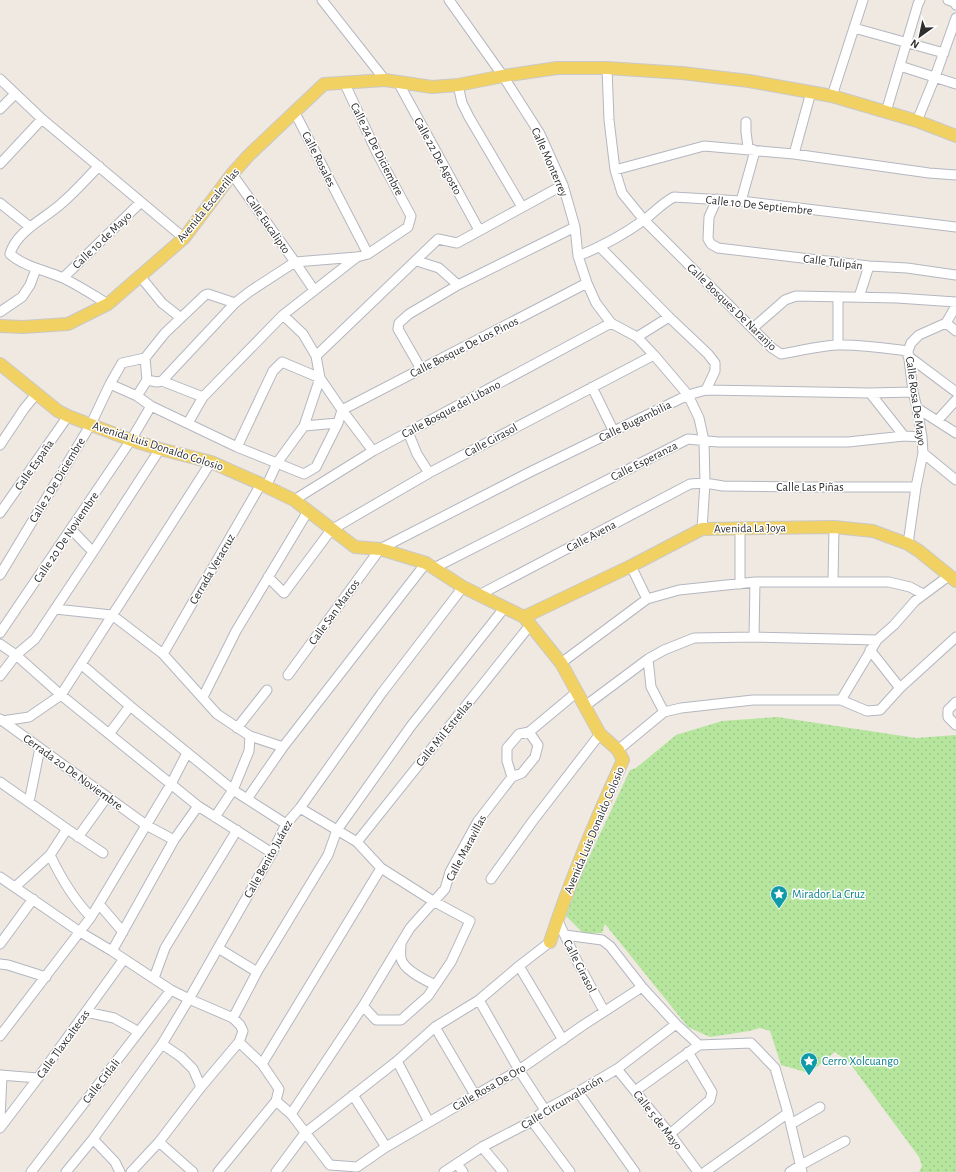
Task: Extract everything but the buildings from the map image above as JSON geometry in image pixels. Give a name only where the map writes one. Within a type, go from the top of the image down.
[{"type":"main road","name":"Avenida Escalerillas","points":[[0,326],[23,328],[68,324],[108,304],[184,238],[232,174],[249,155],[324,84],[385,80],[432,87],[458,85],[503,76],[557,68],[607,68],[682,73],[749,81],[832,96],[917,121],[956,136]]},
{"type":"main road","name":"Avenida Luis Donaldo Colosio","points":[[0,364],[58,411],[68,416],[131,440],[211,462],[264,485],[294,500],[355,547],[380,549],[430,566],[463,587],[505,607],[527,620],[561,663],[600,734],[618,750],[623,760],[601,809],[557,919],[550,942]]},
{"type":"main road","name":"Avenida La Joya","points":[[527,620],[702,529],[834,527],[873,531],[908,544],[953,578]]},
{"type":"street","points":[[322,0],[385,80]]},
{"type":"street","name":"Calle Monterrey","points":[[449,0],[503,76],[540,134],[563,185],[576,227],[578,256],[587,283],[596,303],[611,323]]},
{"type":"street","points":[[832,96],[863,0]]},
{"type":"street","points":[[886,112],[920,0]]},
{"type":"street","points":[[948,0],[954,2],[956,5]]},
{"type":"street","points":[[917,121],[935,77],[956,18]]},
{"type":"street","points":[[854,28],[944,53]]},
{"type":"street","points":[[900,66],[956,84]]},
{"type":"street","name":"Calle Bosques De Naranjo","points":[[607,68],[609,120],[615,170],[622,193],[644,220],[754,328],[772,348],[782,354],[815,347],[838,345],[878,347],[908,354]]},
{"type":"street","points":[[0,80],[42,119],[184,238]]},
{"type":"street","name":"Calle 24 De Diciembre","points":[[344,82],[377,154],[411,216]]},
{"type":"street","name":"Calle 22 De Agosto","points":[[398,82],[479,230]]},
{"type":"street","points":[[458,85],[462,103],[469,117],[522,207]]},
{"type":"street","points":[[794,154],[811,92]]},
{"type":"street","points":[[0,109],[15,94]]},
{"type":"street","name":"Calle Rosales","points":[[294,111],[368,254]]},
{"type":"street","points":[[0,164],[42,119]]},
{"type":"street","points":[[746,122],[748,147],[755,151]]},
{"type":"street","points":[[615,170],[704,146],[794,154],[929,173],[956,175]]},
{"type":"street","points":[[741,201],[755,151]]},
{"type":"street","points":[[99,166],[62,203],[30,227],[12,247],[10,254],[36,269],[63,278],[108,304]]},
{"type":"street","name":"Calle Eucalipto","points":[[232,174],[295,262],[357,257],[368,254],[408,227],[411,216]]},
{"type":"street","points":[[316,356],[417,261],[438,239],[457,243],[563,185]]},
{"type":"street","name":"Calle 10 De Septiembre","points":[[578,256],[600,247],[644,220],[665,202],[674,198],[741,201],[956,227]]},
{"type":"street","name":"Calle Tulipán","points":[[717,199],[709,217],[708,239],[711,244],[718,248],[869,266],[907,268],[956,275]]},
{"type":"street","name":"Calle 10 de Mayo","points":[[63,278],[141,202]]},
{"type":"street","points":[[0,203],[30,227]]},
{"type":"street","points":[[421,369],[398,330],[399,323],[409,314],[458,285],[576,227]]},
{"type":"street","points":[[600,247],[708,354],[715,363],[715,371],[706,390]]},
{"type":"street","points":[[188,423],[203,397],[283,315],[357,257]]},
{"type":"street","points":[[417,261],[439,268],[458,285]]},
{"type":"street","points":[[162,381],[235,303],[295,262],[314,290]]},
{"type":"street","points":[[859,297],[869,266]]},
{"type":"street","points":[[0,312],[22,297],[30,284],[36,269]]},
{"type":"street","points":[[140,276],[162,303],[181,318]]},
{"type":"street","name":"Calle Bosque De Los Pinos","points":[[342,410],[587,283]]},
{"type":"street","points":[[137,396],[146,380],[145,358],[165,333],[205,295],[208,294],[235,303]]},
{"type":"street","points":[[754,328],[785,300],[796,296],[897,298],[956,302]]},
{"type":"street","points":[[838,298],[838,345]]},
{"type":"street","points":[[956,306],[946,323],[956,331]]},
{"type":"street","points":[[283,315],[303,334],[316,356],[320,378],[373,451]]},
{"type":"street","points":[[636,337],[669,317]]},
{"type":"street","points":[[611,323],[636,337],[654,355],[688,395],[699,418],[704,441],[705,483],[702,529]]},
{"type":"street","name":"Calle Bosque del Libano","points":[[294,500],[373,451],[611,323]]},
{"type":"street","name":"Calle Rosa De Mayo","points":[[908,544],[916,487],[923,453],[922,437],[913,392],[908,354],[911,343],[919,335],[946,323]]},
{"type":"street","points":[[908,354],[956,392]]},
{"type":"street","name":"Calle Girasol","points":[[331,530],[429,472],[654,355]]},
{"type":"street","name":"Calle 2 De Diciembre","points":[[0,575],[91,424],[122,363],[145,358]]},
{"type":"street","points":[[237,447],[273,371],[282,362],[320,378]]},
{"type":"street","points":[[277,463],[304,426],[320,378]]},
{"type":"street","points":[[146,380],[157,382],[162,381],[203,397]]},
{"type":"street","points":[[110,384],[137,396],[151,406],[237,447],[304,474],[316,467],[338,423],[342,410]]},
{"type":"street","points":[[592,387],[614,432]]},
{"type":"street","name":"Calle Bugambilia","points":[[380,549],[530,472],[688,395],[706,390],[870,393],[913,392]]},
{"type":"street","points":[[0,445],[24,409],[37,393]]},
{"type":"street","points":[[870,393],[904,436]]},
{"type":"street","points":[[937,421],[956,400]]},
{"type":"street","name":"Calle 20 De Noviembre","points":[[0,633],[131,440],[151,406]]},
{"type":"street","points":[[917,408],[956,433]]},
{"type":"street","name":"Calle España","points":[[0,513],[68,416]]},
{"type":"street","points":[[304,426],[338,423]]},
{"type":"street","points":[[408,432],[417,454],[429,472]]},
{"type":"street","name":"Calle Esperanza","points":[[430,566],[688,439],[704,441],[848,442],[904,436],[922,437]]},
{"type":"street","points":[[0,676],[16,655],[34,639],[160,449]]},
{"type":"street","points":[[923,453],[956,480]]},
{"type":"street","points":[[1,720],[29,717],[61,695],[211,462]]},
{"type":"street","name":"Cerrada Veracruz","points":[[162,654],[277,463]]},
{"type":"street","name":"Calle Las Piñas","points":[[705,483],[723,486],[916,487]]},
{"type":"street","name":"Calle Avena","points":[[479,595],[690,484],[705,483]]},
{"type":"street","points":[[203,697],[236,631],[308,511]]},
{"type":"street","points":[[833,581],[834,527]]},
{"type":"street","points":[[740,528],[740,584]]},
{"type":"street","points":[[71,529],[93,552]]},
{"type":"street","points":[[268,577],[284,593],[331,530]]},
{"type":"street","name":"Calle San Marcos","points":[[288,675],[380,549]]},
{"type":"street","points":[[247,799],[283,747],[430,566]]},
{"type":"street","points":[[631,566],[647,599]]},
{"type":"street","points":[[841,700],[877,640],[894,625],[923,594],[953,578]]},
{"type":"street","points":[[561,663],[647,599],[679,590],[755,582],[833,581],[889,582],[910,587],[923,594]]},
{"type":"street","points":[[754,637],[755,582]]},
{"type":"street","name":"Calle Benito Juárez","points":[[66,1172],[94,1139],[162,1044],[272,853],[286,824],[300,808],[381,694],[463,587]]},
{"type":"street","points":[[233,1018],[257,972],[328,855],[337,830],[410,726],[505,607]]},
{"type":"street","points":[[54,609],[112,615],[162,654],[217,714],[250,736],[283,747]]},
{"type":"street","name":"Calle Mil Estrellas","points":[[357,842],[527,620]]},
{"type":"street","points":[[585,706],[648,659],[664,650],[694,638],[754,637],[877,640]]},
{"type":"street","points":[[618,750],[664,712],[681,708],[753,700],[841,700],[867,711],[880,710],[900,688],[956,637]]},
{"type":"street","points":[[0,644],[16,655],[61,695],[198,806],[272,853]]},
{"type":"street","points":[[870,650],[900,688]]},
{"type":"street","points":[[648,659],[652,687],[664,712]]},
{"type":"street","points":[[81,664],[130,706],[234,790],[286,824]]},
{"type":"street","points":[[237,728],[267,690]]},
{"type":"street","points":[[512,777],[507,761],[507,748],[519,734],[529,732],[577,692]]},
{"type":"street","points":[[956,702],[948,710],[948,717],[956,725]]},
{"type":"street","points":[[109,734],[130,706]]},
{"type":"street","name":"Cerrada 20 De Noviembre","points":[[1,720],[146,825],[174,840]]},
{"type":"street","name":"Calle Maravillas","points":[[291,1114],[363,1006],[410,928],[444,889],[450,872],[478,821],[512,777],[522,773],[535,757],[538,745],[529,732]]},
{"type":"street","points":[[491,879],[532,822],[600,734]]},
{"type":"street","points":[[215,817],[234,790],[249,751],[250,736]]},
{"type":"street","points":[[29,802],[40,748]]},
{"type":"street","points":[[0,1036],[92,917],[171,784],[187,752]]},
{"type":"street","points":[[0,782],[103,853]]},
{"type":"street","points":[[78,836],[107,797]]},
{"type":"street","points":[[112,951],[174,840],[198,806]]},
{"type":"street","points":[[300,808],[357,842],[381,868],[433,901],[470,921],[451,962],[435,986],[428,996],[401,1020],[376,1020],[363,1006]]},
{"type":"street","points":[[15,887],[50,855],[67,829]]},
{"type":"street","points":[[154,978],[165,948],[237,830]]},
{"type":"street","points":[[50,855],[65,885],[82,908],[92,917]]},
{"type":"street","points":[[262,1064],[381,868]]},
{"type":"street","points":[[0,877],[80,932],[171,990],[233,1018],[240,1025],[243,1031],[239,1042],[201,1087],[160,1142],[131,1172]]},
{"type":"street","points":[[0,944],[33,899]]},
{"type":"street","points":[[99,904],[123,932]]},
{"type":"street","name":"Calle Girasol","points":[[557,919],[578,963],[604,1011]]},
{"type":"street","points":[[565,935],[602,940],[610,946],[642,987],[676,1024],[699,1045]]},
{"type":"street","points":[[402,942],[401,958],[403,964],[407,969],[435,986]]},
{"type":"street","points":[[276,1172],[305,1133],[397,1061],[434,1027],[479,1000],[550,942]]},
{"type":"street","points":[[218,948],[257,972]]},
{"type":"street","name":"Calle Tlaxcaltecas","points":[[0,1128],[124,959]]},
{"type":"street","points":[[0,964],[8,965],[46,977]]},
{"type":"street","points":[[519,966],[563,1040]]},
{"type":"street","name":"Calle Rosa De Oro","points":[[328,1168],[360,1170],[386,1147],[520,1070],[604,1011],[642,987]]},
{"type":"street","name":"Calle Citlali","points":[[31,1172],[171,990]]},
{"type":"street","points":[[479,1000],[545,1110]]},
{"type":"street","points":[[86,1012],[114,1018],[139,1032]]},
{"type":"street","name":"Calle Circunvalación","points":[[444,1172],[482,1147],[532,1121],[545,1110],[617,1069],[676,1024]]},
{"type":"street","points":[[434,1027],[475,1095]]},
{"type":"street","points":[[218,1172],[276,1101],[279,1089],[262,1064],[239,1042]]},
{"type":"street","points":[[635,1091],[699,1045],[751,1043],[775,1068],[802,1168]]},
{"type":"street","points":[[162,1044],[181,1057],[193,1069],[201,1087]]},
{"type":"street","points":[[670,1134],[710,1100],[712,1092],[688,1052]]},
{"type":"street","points":[[397,1061],[428,1122]]},
{"type":"street","name":"Calle 5 de Mayo","points":[[617,1069],[670,1134],[698,1172]]},
{"type":"street","points":[[0,1120],[1,1075],[38,1078]]},
{"type":"street","points":[[578,1092],[635,1172]]},
{"type":"street","points":[[353,1095],[386,1147]]},
{"type":"street","points":[[276,1101],[291,1114],[328,1168]]},
{"type":"street","points":[[791,1124],[820,1106]]},
{"type":"street","points":[[705,1172],[788,1113]]},
{"type":"street","points":[[532,1121],[570,1172]]},
{"type":"street","points":[[94,1139],[115,1162],[120,1172]]},
{"type":"street","points":[[790,1172],[802,1168],[845,1141]]},
{"type":"street","points":[[160,1142],[193,1172]]},
{"type":"street","points":[[482,1147],[503,1172]]},
{"type":"street","points":[[457,1164],[463,1172]]},
{"type":"green space","points":[[777,717],[916,738],[956,735],[956,1172],[919,1172],[922,1166],[919,1157],[849,1062],[835,1052],[809,1073],[781,1065],[770,1031],[760,1028],[710,1037],[688,1027],[605,924],[602,933],[583,933],[563,913],[630,770],[636,768],[676,735],[722,721]]},
{"type":"place","name":"Mirador La Cruz","points":[[779,909]]},
{"type":"place","name":"Cerro Xolcuango","points":[[809,1076]]}]
